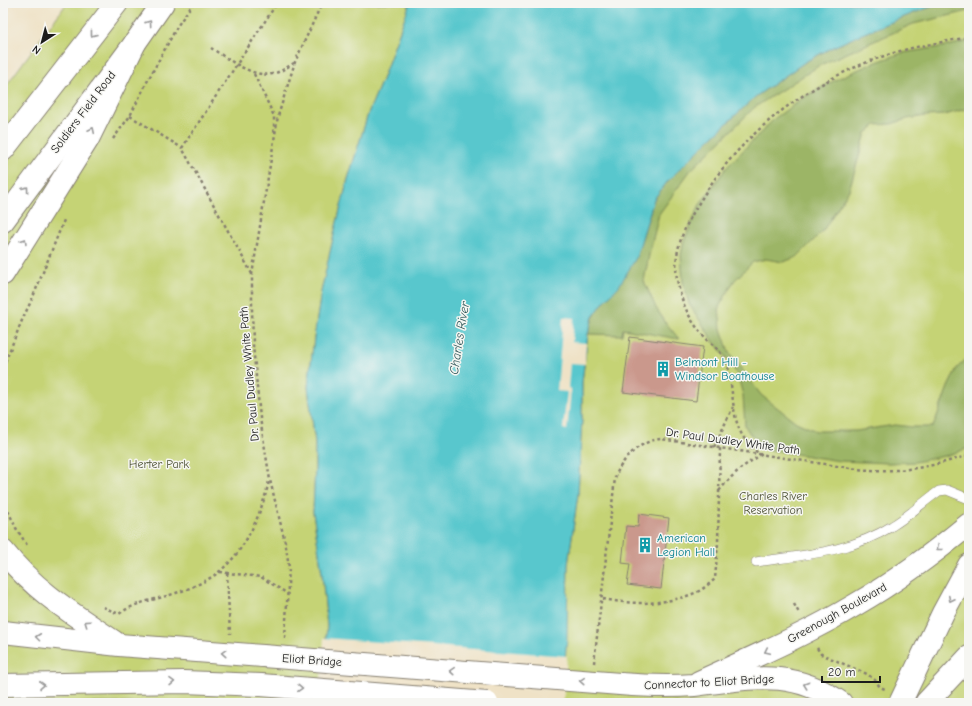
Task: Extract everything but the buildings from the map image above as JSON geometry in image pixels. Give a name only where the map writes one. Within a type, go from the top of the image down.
[{"type":"main road","points":[[3,150],[117,3]]},
{"type":"main road","name":"Soldiers Field Road","points":[[3,221],[163,3]]},
{"type":"main road","points":[[3,274],[88,139],[135,42]]},
{"type":"main road","name":"Greenough Boulevard","points":[[693,685],[790,640],[855,605],[913,568],[969,524]]},
{"type":"main road","points":[[3,551],[23,575],[49,597],[119,645]]},
{"type":"main road","points":[[894,697],[943,614],[969,565]]},
{"type":"main road","name":"Eliot Bridge","points":[[3,632],[119,645],[620,684]]},
{"type":"main road","points":[[926,703],[969,657]]},
{"type":"main road","name":"Connector to Eliot Bridge","points":[[620,684],[665,686],[693,685],[748,678],[785,679],[811,686],[841,703]]},
{"type":"main road","points":[[3,685],[184,682],[261,685],[487,703]]},
{"type":"lane","points":[[756,562],[814,554],[859,543],[893,526],[939,491],[947,490],[969,499]]},
{"type":"path","points":[[110,143],[130,116],[160,57],[193,3]]},
{"type":"path","points":[[182,148],[277,3]]},
{"type":"path","name":"Dr. Paul Dudley White Path","points":[[284,641],[289,568],[286,546],[270,480],[260,418],[254,352],[252,275],[278,116],[295,62],[322,3]]},
{"type":"path","points":[[719,491],[745,464],[761,455],[752,449],[742,437],[736,421],[728,367],[719,352],[703,335],[690,317],[682,301],[675,263],[680,240],[688,222],[704,195],[730,160],[756,133],[790,104],[811,90],[859,66],[897,52],[969,37]]},
{"type":"path","points":[[211,48],[254,74],[272,74],[283,70],[295,62]]},
{"type":"path","points":[[254,74],[274,116],[274,138]]},
{"type":"path","points":[[130,116],[182,148],[252,275]]},
{"type":"path","points":[[3,367],[23,318],[34,298],[66,215]]},
{"type":"path","points":[[714,447],[734,407]]},
{"type":"path","name":"Dr. Paul Dudley White Path","points":[[594,667],[603,599],[614,485],[617,471],[637,448],[643,444],[655,440],[714,447],[857,469],[893,471],[934,466],[969,455]]},
{"type":"path","points":[[603,599],[649,603],[665,602],[696,593],[715,579],[718,543],[720,448]]},
{"type":"path","points":[[98,605],[119,614],[140,603],[190,587],[220,572],[239,550],[254,525],[262,508],[270,480]]},
{"type":"path","points":[[3,500],[16,528],[29,548]]},
{"type":"path","points":[[220,572],[260,577],[288,594]]},
{"type":"path","points":[[227,573],[230,634]]},
{"type":"path","points":[[816,645],[822,654],[867,674],[875,680],[880,687],[894,697]]},
{"type":"green space","name":"Herter Park","points":[[67,3],[410,3],[369,111],[348,179],[321,292],[314,338],[308,387],[315,442],[313,512],[322,573],[327,626],[323,678],[319,703],[3,703],[3,90]]},
{"type":"green space","name":"Charles River Reservation","points":[[943,3],[969,3],[969,703],[561,703],[568,565],[578,494],[582,419],[582,382],[588,334],[619,286],[668,181],[755,97],[805,62],[862,34]]},
{"type":"green space","points":[[943,3],[969,3],[969,11],[913,24],[820,65],[755,107],[690,171],[659,214],[644,281],[656,308],[679,339],[623,329],[622,335],[588,334],[593,318],[642,238],[654,199],[668,181],[755,97],[805,62],[831,48],[919,11]]},
{"type":"green space","points":[[969,41],[969,108],[945,115],[925,116],[907,119],[891,124],[876,125],[866,133],[849,190],[822,232],[797,257],[783,262],[766,259],[753,262],[734,281],[719,307],[721,329],[729,352],[761,395],[796,422],[816,431],[856,431],[895,425],[933,427],[957,368],[969,356],[969,448],[945,456],[915,462],[889,463],[840,461],[770,450],[750,434],[745,426],[743,395],[738,377],[731,363],[714,342],[689,304],[683,282],[681,255],[684,241],[699,206],[726,168],[774,119],[804,97],[841,77],[902,53]]},
{"type":"water","name":"Charles River","points":[[410,3],[943,3],[862,34],[805,62],[755,97],[668,181],[654,199],[636,258],[619,286],[604,302],[593,317],[588,334],[582,382],[582,419],[578,494],[568,565],[567,638],[561,703],[323,678],[327,626],[322,573],[313,512],[315,442],[308,387],[314,338],[321,292],[348,179],[369,111]]},
{"type":"pier","points":[[563,317],[574,318],[572,342],[586,343],[585,364],[570,363],[568,388],[571,389],[567,430],[563,429],[567,392],[557,391]]},
{"type":"pier","points":[[324,638],[567,656],[563,703],[317,703],[321,678]]},
{"type":"place","name":"Belmont Hill - Windsor Boathouse","points":[[663,369]]},
{"type":"place","name":"American Legion Hall","points":[[645,545]]}]
